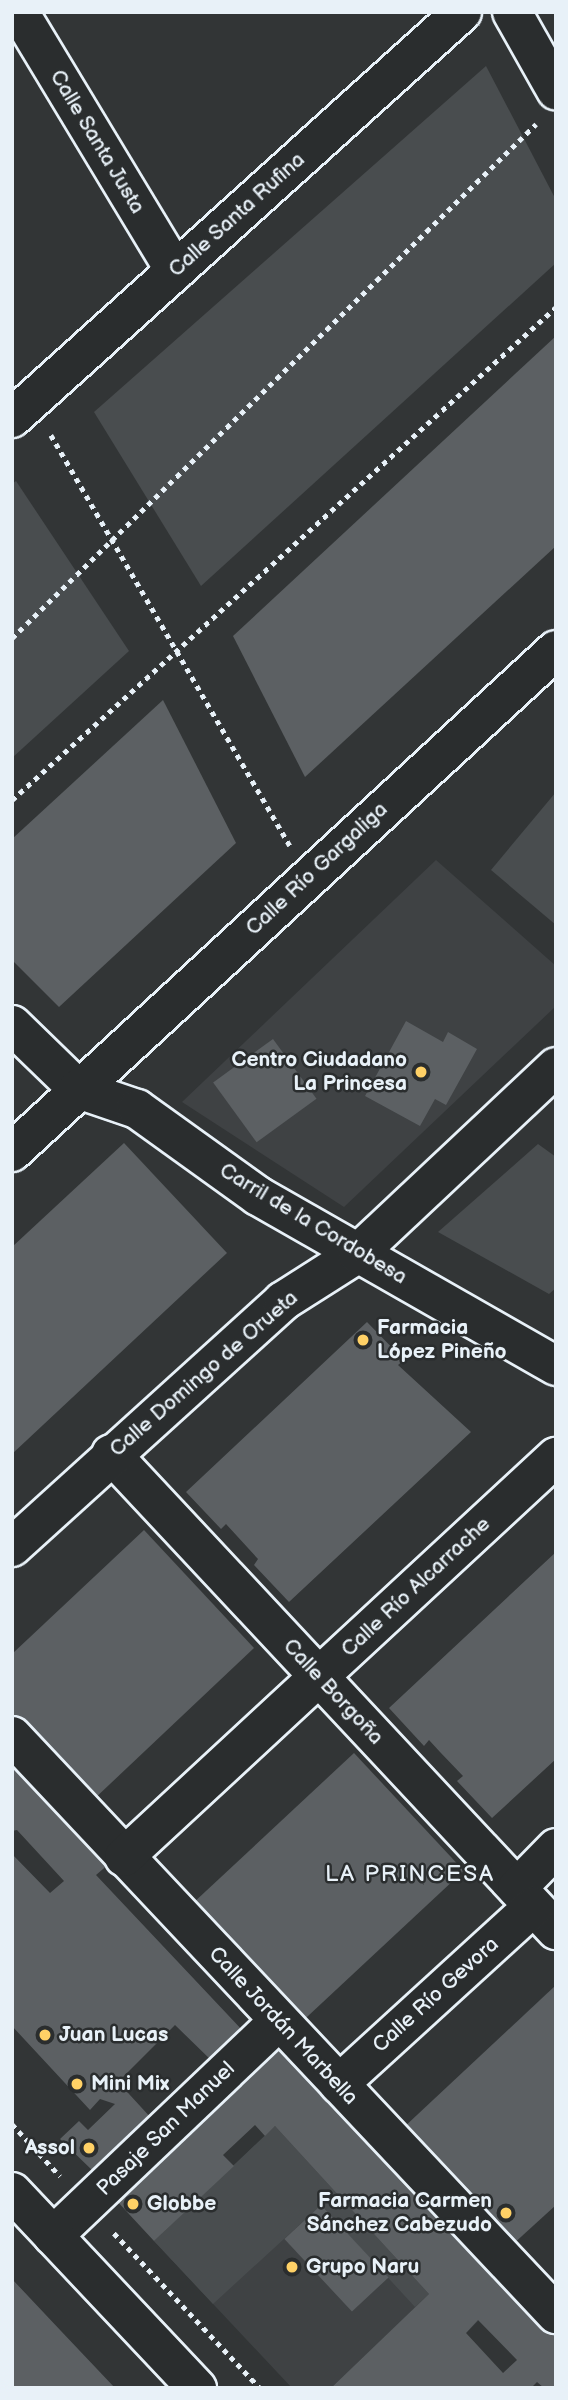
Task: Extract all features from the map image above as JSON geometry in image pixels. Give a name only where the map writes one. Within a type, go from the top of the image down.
[{"type":"street","name":"Calle Santa Justa","points":[[19,12],[175,271]]},
{"type":"street","name":"Calle Santa Rufina","points":[[22,409],[462,12]]},
{"type":"street","points":[[512,12],[547,105]]},
{"type":"street","name":"Calle Río Gargaliga","points":[[12,1152],[556,650]]},
{"type":"street","name":"Carril de la Cordobesa","points":[[12,1025],[78,1089],[137,1109],[258,1196],[556,1366]]},
{"type":"street","name":"Calle Domingo de Orueta","points":[[12,1547],[111,1454],[283,1301],[357,1254],[556,1067]]},
{"type":"street","name":"Calle Borgoña","points":[[111,1454],[535,1908]]},
{"type":"street","name":"Calle Río Alcarrache","points":[[124,1857],[320,1678],[554,1454]]},
{"type":"street","name":"Calle Jordán Marbella","points":[[12,1737],[278,2022],[552,2303]]},
{"type":"street","name":"Calle Río Gevora","points":[[339,2084],[535,1908],[556,1848]]},
{"type":"street","name":"Pasaje San Manuel","points":[[53,2236],[278,2022]]},
{"type":"street","points":[[12,2192],[197,2388]]},
{"type":"path","points":[[12,638],[547,105]]},
{"type":"path","points":[[12,800],[556,307]]},
{"type":"path","points":[[22,409],[114,539],[309,877]]},
{"type":"path","points":[[12,2124],[260,2388]]},
{"type":"shaded area","points":[[486,66],[556,200],[556,263],[201,586],[94,412]]},
{"type":"shaded area","points":[[16,481],[129,651],[12,758],[12,484]]},
{"type":"shaded area","points":[[556,792],[556,925],[491,870]]},
{"type":"shaded area","points":[[436,860],[556,966],[556,1006],[344,1207],[182,1102]]},
{"type":"shaded area","points":[[538,1144],[556,1157],[556,1288],[549,1294],[438,1232]]},
{"type":"shaded area","name":"Grupo Naru","points":[[275,2126],[511,2288],[466,2333],[429,2295],[331,2388],[292,2388],[154,2241]]},
{"type":"shaded area","points":[[275,2126],[429,2294],[415,2307],[321,2205],[213,2304],[154,2241]]},
{"type":"building","points":[[556,336],[556,546],[305,777],[233,636]]},
{"type":"building","points":[[163,700],[236,843],[59,1007],[12,960],[12,839]]},
{"type":"building","name":"Centro Ciudadano La Princesa","points":[[406,1021],[443,1042],[448,1032],[477,1049],[446,1105],[435,1099],[420,1126],[365,1096]]},
{"type":"building","points":[[273,1039],[316,1099],[257,1142],[213,1082]]},
{"type":"building","points":[[124,1143],[227,1253],[12,1454],[12,1247]]},
{"type":"building","points":[[367,1322],[404,1360],[398,1365],[471,1432],[289,1602],[254,1565],[258,1559],[226,1524],[221,1529],[186,1492]]},
{"type":"building","points":[[144,1530],[254,1648],[92,1801],[12,1716],[12,1654]]},
{"type":"building","points":[[556,1552],[556,1759],[492,1818],[457,1781],[463,1776],[429,1740],[424,1746],[389,1708]]},
{"type":"building","points":[[354,1753],[464,1871],[300,2024],[190,1906]]},
{"type":"building","points":[[18,1765],[110,1863],[96,1875],[244,2032],[213,2062],[175,2025],[118,2082],[152,2119],[95,2173],[60,2139],[79,2121],[88,2130],[115,2104],[100,2099],[90,2110],[12,2026],[12,1854],[50,1893],[64,1881],[17,1830],[12,1831],[12,1770]]},
{"type":"building","points":[[556,1985],[556,2205],[511,2246],[402,2129]]},
{"type":"building","points":[[278,2041],[556,2335],[556,2388],[544,2388],[537,2382],[531,2388],[331,2388],[429,2294],[275,2126],[265,2136],[255,2125],[223,2155],[234,2166],[154,2241],[116,2200],[238,2087],[236,2084]],"holes":[[[478,2320],[517,2360],[503,2373],[466,2333]]]},
{"type":"building","points":[[321,2205],[389,2277],[352,2312],[284,2239]]},
{"type":"building","points":[[12,2279],[61,2331],[115,2388],[12,2388]]},
{"type":"place","name":"Centro Ciudadano La Princesa","points":[[421,1072]]},
{"type":"place","name":"Farmacia López Pineño","points":[[363,1340]]},
{"type":"place","name":"Juan Lucas","points":[[45,2035]]},
{"type":"place","name":"Mini Mix","points":[[77,2084]]},
{"type":"place","name":"Assol","points":[[89,2148]]},
{"type":"place","name":"Globbe","points":[[133,2204]]},
{"type":"place","name":"Farmacia Carmen Sánchez Cabezudo","points":[[506,2213]]},
{"type":"place","name":"Grupo Naru","points":[[292,2267]]},
{"type":"district","name":"LA PRINCESA","points":[[410,1874]]}]
